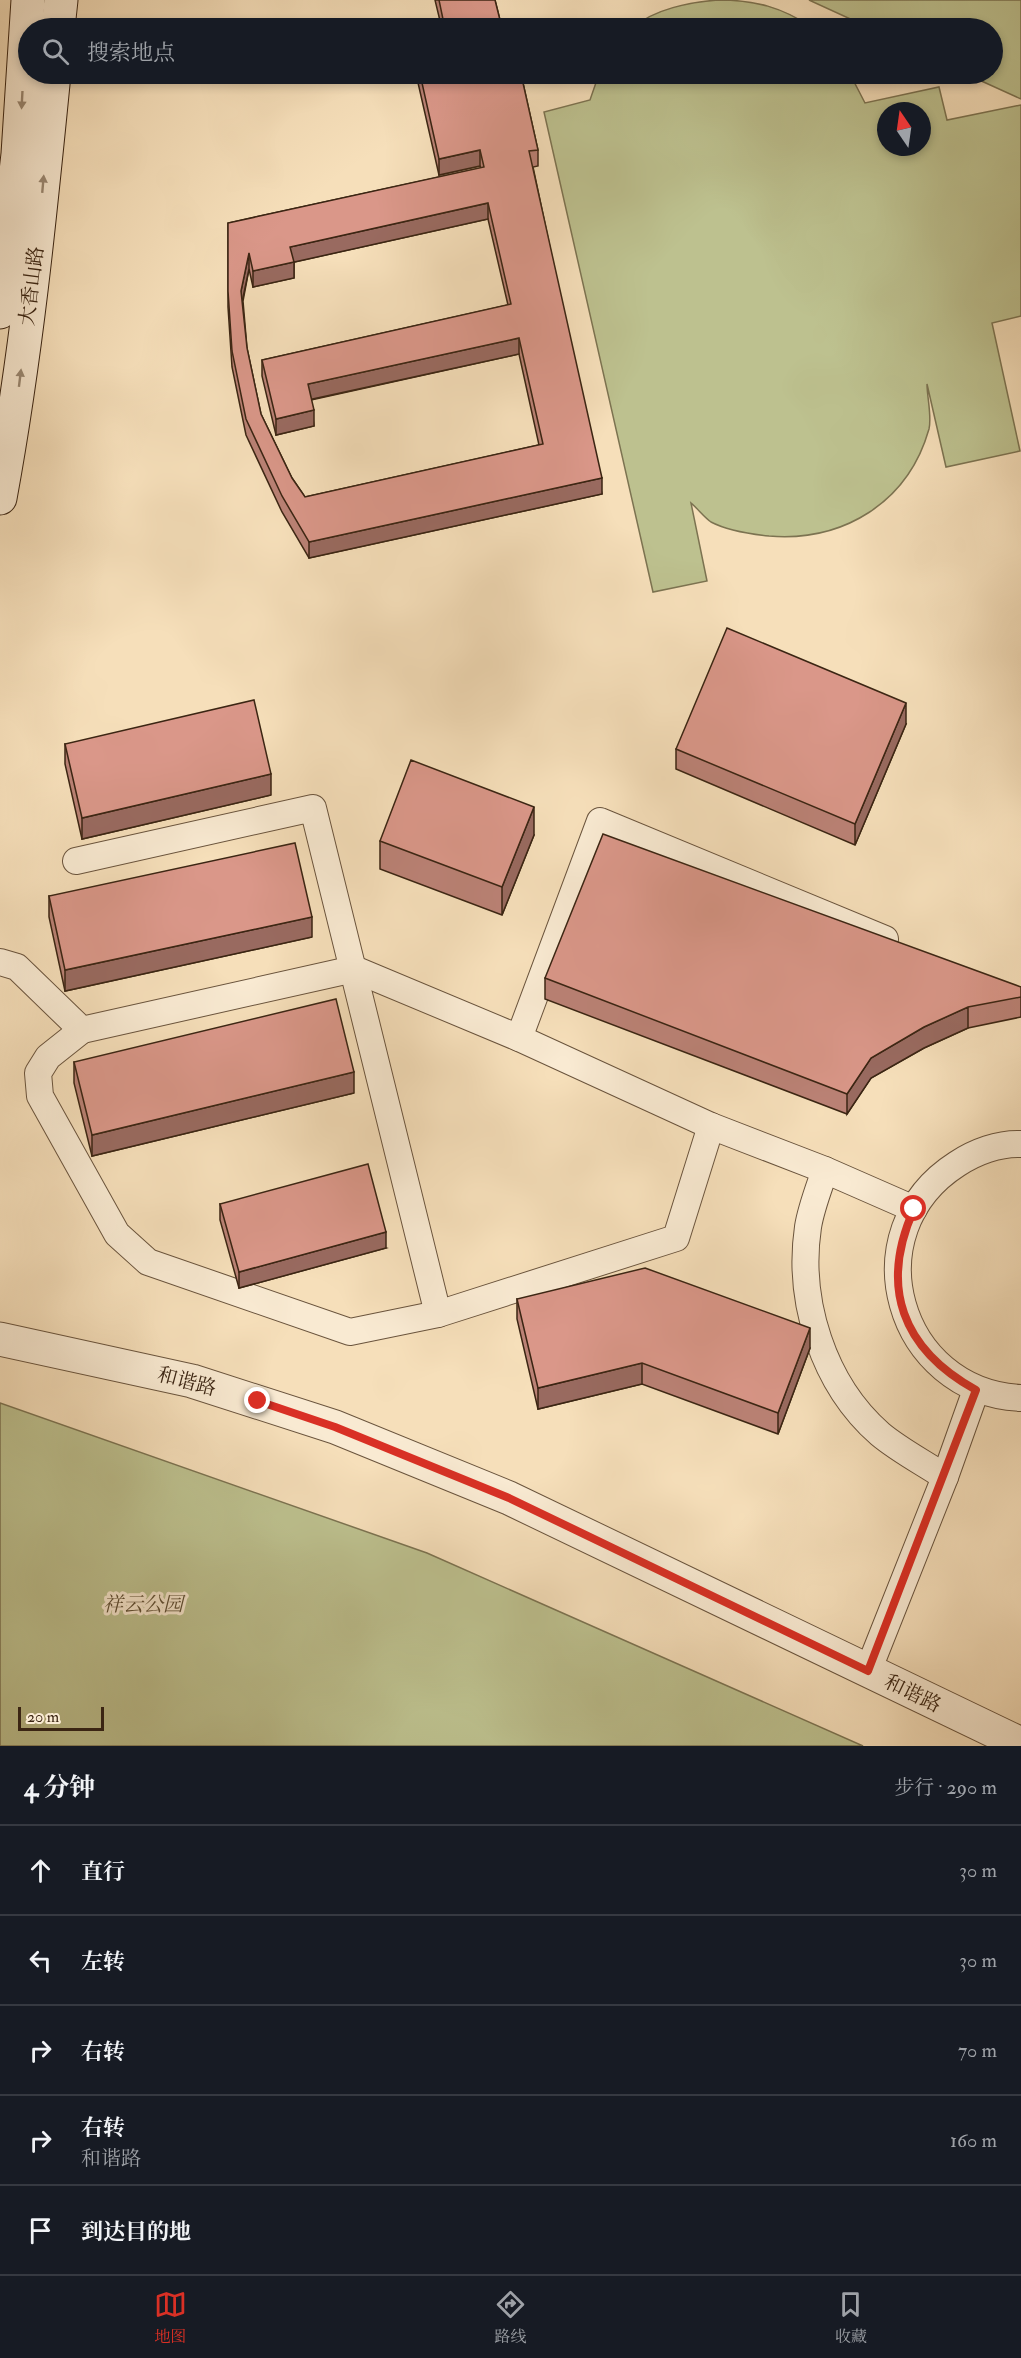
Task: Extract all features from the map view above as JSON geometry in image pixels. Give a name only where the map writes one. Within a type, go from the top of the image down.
[{"type":"street","name":"大香山路","points":[[27,18],[28,0]]},
{"type":"street","points":[[59,18],[61,0]]},
{"type":"street","name":"大香山路","points":[[0,312],[18,154],[23,84]]},
{"type":"street","name":"大香山路","points":[[0,498],[17,405],[53,84]]},
{"type":"street","points":[[76,861],[313,808],[438,1314]]},
{"type":"street","points":[[519,1038],[600,821],[910,949]]},
{"type":"street","points":[[0,962],[17,967],[82,1030]]},
{"type":"street","points":[[711,1126],[676,1238],[438,1314],[350,1332],[148,1262],[117,1234],[39,1096],[38,1073],[48,1057],[82,1030],[354,969],[519,1038],[711,1126],[825,1170],[914,1209]]},
{"type":"street","points":[[1021,1144],[991,1148],[967,1157],[946,1171],[928,1188],[914,1209],[903,1234],[897,1260],[898,1287],[904,1313],[916,1338],[932,1359],[953,1377],[976,1390],[1005,1397],[1021,1398]]},
{"type":"street","points":[[825,1170],[808,1225],[805,1265],[810,1307],[824,1359],[847,1400],[880,1434],[945,1477]]},
{"type":"street","name":"和谐路","points":[[0,1339],[192,1381],[335,1427],[509,1498],[1021,1744]]},
{"type":"street","points":[[868,1671],[945,1477],[976,1390]]},
{"type":"green space","points":[[718,0],[744,1],[768,6],[796,18],[647,18],[662,11]]},
{"type":"green space","points":[[809,0],[1021,0],[1021,99],[988,84],[1003,84],[1003,18],[848,18]]},
{"type":"green space","points":[[596,84],[855,84],[865,103],[939,87],[947,120],[1021,105],[1021,316],[992,323],[1020,451],[946,467],[927,384],[929,429],[919,455],[906,478],[889,497],[869,512],[847,524],[822,532],[796,536],[769,536],[725,528],[708,520],[691,503],[707,581],[653,592],[544,112],[590,100]]},
{"type":"green space","name":"祥云公园","points":[[0,1403],[427,1553],[863,1746],[0,1746]]},
{"type":"building","points":[[439,0],[495,0],[500,18],[443,18]]},
{"type":"building","points":[[422,84],[523,84],[538,150],[529,151],[602,478],[309,542],[282,496],[246,419],[232,351],[228,291],[228,223],[484,167],[480,150],[439,159]],"holes":[[[488,203],[511,304],[262,360],[276,419],[314,410],[308,384],[519,338],[543,444],[305,497],[292,478],[261,414],[247,348],[241,291],[249,253],[253,271],[294,262],[290,247]]]},
{"type":"building","points":[[727,628],[906,703],[855,824],[676,749]]},
{"type":"building","points":[[254,700],[271,774],[82,818],[65,744]]},
{"type":"building","points":[[411,760],[534,807],[502,887],[380,841]]},
{"type":"building","points":[[603,834],[1021,987],[1021,997],[968,1007],[924,1027],[871,1058],[847,1094],[545,978]]},
{"type":"building","points":[[295,843],[312,917],[65,970],[49,896]]},
{"type":"building","points":[[336,999],[354,1072],[92,1135],[74,1062]]},
{"type":"building","points":[[368,1164],[386,1232],[239,1272],[220,1204]]},
{"type":"building","points":[[645,1268],[810,1328],[778,1413],[642,1363],[538,1388],[517,1299]]},
{"type":"route","points":[[258,1401],[335,1427],[509,1498],[868,1671],[945,1477],[976,1390],[953,1377],[932,1359],[916,1338],[904,1313],[898,1287],[897,1260],[903,1234],[914,1209]]}]
